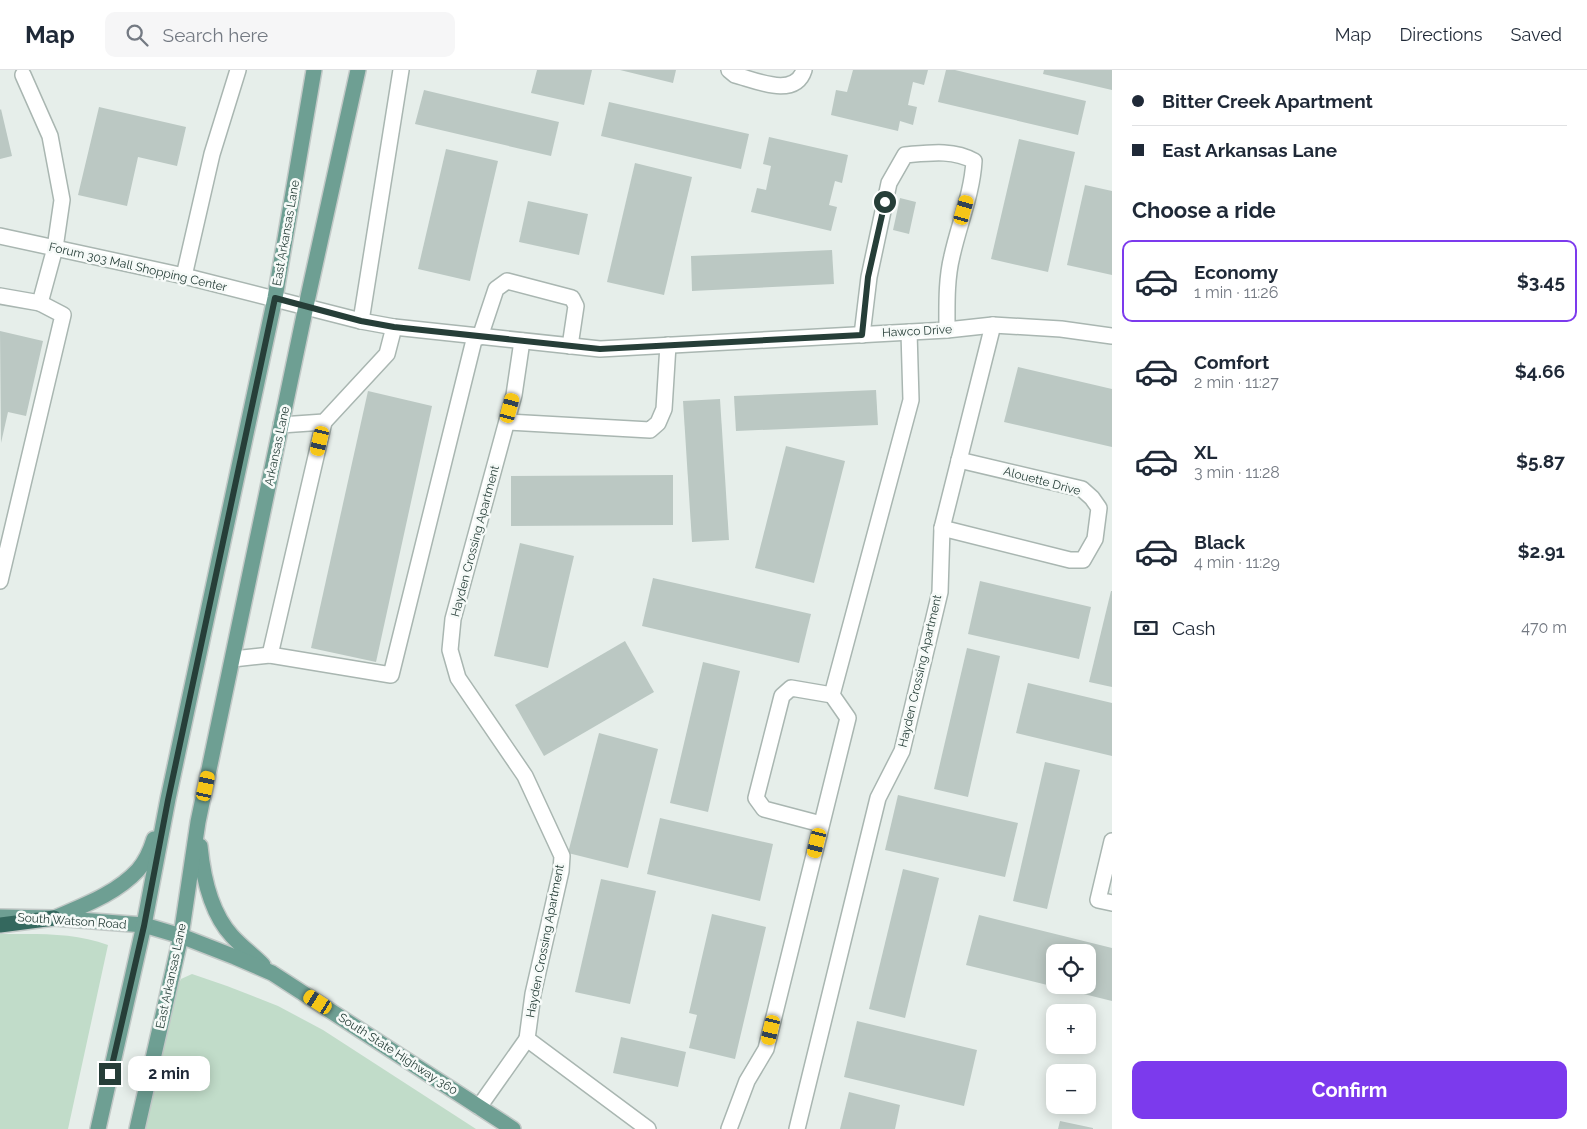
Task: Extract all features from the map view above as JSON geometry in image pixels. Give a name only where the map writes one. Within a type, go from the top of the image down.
[{"type":"highway","points":[[0,925],[54,918]]},
{"type":"main road","name":"East Arkansas Lane","points":[[98,1129],[144,926],[168,800],[275,298],[314,70]]},
{"type":"main road","name":"Arkansas Lane","points":[[198,822],[306,306],[358,70]]},
{"type":"main road","points":[[54,918],[107,894],[138,870],[150,851],[168,800]]},
{"type":"main road","name":"East Arkansas Lane","points":[[137,1129],[180,936],[198,822]]},
{"type":"main road","points":[[198,822],[202,868],[208,890],[218,913],[231,935],[272,973]]},
{"type":"main road","name":"South Watson Road","points":[[0,917],[54,918],[144,926]]},
{"type":"main road","name":"South State Highway 360","points":[[144,926],[180,936],[272,973],[513,1129]]},
{"type":"street","points":[[184,276],[212,154],[238,70]]},
{"type":"street","points":[[361,321],[401,70]]},
{"type":"street","points":[[729,70],[735,74],[781,87],[791,85],[804,70]]},
{"type":"street","points":[[23,75],[50,136],[62,200],[55,248],[40,303]]},
{"type":"street","points":[[862,335],[868,277],[889,183],[905,155],[938,152],[964,155],[974,161],[973,179],[951,257],[947,290],[947,330]]},
{"type":"street","name":"Forum 303 Mall Shopping Center","points":[[0,236],[275,298]]},
{"type":"street","points":[[233,659],[270,654],[391,675],[477,336],[496,289],[507,281],[572,298],[576,306],[570,346]]},
{"type":"street","points":[[0,296],[40,303],[63,315],[0,581]]},
{"type":"street","name":"Hawco Drive","points":[[275,298],[361,321],[394,327],[600,349],[947,330],[993,325],[1062,329],[1112,336]]},
{"type":"street","name":"Hayden Crossing Apartment","points":[[797,1129],[878,798],[902,751],[940,592],[942,528],[993,325]]},
{"type":"street","points":[[270,654],[324,422],[387,354],[394,327]]},
{"type":"street","points":[[832,695],[911,400],[909,332]]},
{"type":"street","name":"Hayden Crossing Apartment","points":[[522,342],[514,395],[453,618],[450,650],[458,678],[525,776],[562,856],[561,871],[533,994],[527,1039]]},
{"type":"street","points":[[507,422],[650,430],[658,423],[664,409],[668,345]]},
{"type":"street","points":[[281,425],[324,422]]},
{"type":"street","name":"Alouette Drive","points":[[942,528],[1070,560],[1083,560],[1097,532],[1099,508],[1082,489],[959,460]]},
{"type":"street","points":[[729,1129],[747,1081],[766,1049],[848,718],[832,695],[791,688],[782,696],[756,798],[764,809],[821,824]]},
{"type":"street","points":[[1112,841],[1098,900],[1112,903]]},
{"type":"street","points":[[479,1107],[527,1039],[648,1129]]},
{"type":"green space","points":[[0,934],[68,936],[108,945],[68,1129],[0,1129]]},
{"type":"green space","points":[[192,974],[278,1006],[323,1030],[476,1129],[145,1129],[176,989],[181,979]]},
{"type":"building","points":[[537,70],[592,70],[584,105],[531,93]]},
{"type":"building","points":[[620,70],[676,70],[673,83]]},
{"type":"building","points":[[853,70],[928,70],[924,85],[913,82],[908,105],[917,107],[913,125],[900,121],[898,131],[831,115],[836,90],[847,92]]},
{"type":"building","points":[[946,70],[955,70],[1086,101],[1078,135],[938,102]]},
{"type":"building","points":[[1044,70],[1112,70],[1112,90],[1043,74]]},
{"type":"building","points":[[424,90],[559,122],[551,156],[415,124]]},
{"type":"building","points":[[609,102],[749,134],[741,169],[601,136]]},
{"type":"building","points":[[99,107],[186,127],[177,166],[138,157],[127,206],[78,195]]},
{"type":"building","points":[[0,110],[12,156],[0,159]]},
{"type":"building","points":[[769,137],[848,155],[842,183],[835,181],[829,205],[837,207],[831,231],[751,212],[757,188],[766,190],[771,166],[763,164]]},
{"type":"building","points":[[1019,139],[1075,152],[1048,272],[991,259]]},
{"type":"building","points":[[446,149],[498,161],[470,281],[418,269]]},
{"type":"building","points":[[635,163],[692,177],[664,295],[607,282]]},
{"type":"building","points":[[1085,185],[1112,191],[1112,275],[1067,265]]},
{"type":"building","points":[[900,198],[916,202],[909,234],[893,230]]},
{"type":"building","points":[[528,201],[588,214],[579,255],[519,242]]},
{"type":"building","points":[[832,250],[834,284],[692,291],[691,256]]},
{"type":"building","points":[[0,331],[43,341],[26,416],[8,412],[1,443]]},
{"type":"building","points":[[1018,367],[1112,389],[1112,447],[1004,422]]},
{"type":"building","points":[[876,390],[878,425],[736,431],[734,396]]},
{"type":"building","points":[[368,391],[432,406],[376,662],[311,648]]},
{"type":"building","points":[[720,399],[729,540],[692,542],[683,401]]},
{"type":"building","points":[[786,446],[845,461],[814,583],[755,568]]},
{"type":"building","points":[[673,475],[673,525],[511,526],[511,476]]},
{"type":"building","points":[[520,543],[574,556],[548,668],[494,656]]},
{"type":"building","points":[[653,578],[811,614],[799,663],[642,626]]},
{"type":"building","points":[[980,581],[1091,607],[1079,659],[968,634]]},
{"type":"building","points":[[1112,591],[1112,687],[1089,682]]},
{"type":"building","points":[[625,641],[654,692],[544,756],[515,705]]},
{"type":"building","points":[[967,648],[1000,656],[968,797],[934,789]]},
{"type":"building","points":[[703,662],[740,671],[708,812],[670,803]]},
{"type":"building","points":[[1028,683],[1112,703],[1112,756],[1016,733]]},
{"type":"building","points":[[599,733],[658,749],[628,868],[568,853]]},
{"type":"building","points":[[1045,762],[1080,770],[1047,909],[1013,901]]},
{"type":"building","points":[[898,795],[1018,823],[1005,877],[885,850]]},
{"type":"building","points":[[660,818],[773,844],[760,901],[647,874]]},
{"type":"building","points":[[903,869],[939,878],[905,1018],[869,1009]]},
{"type":"building","points":[[601,879],[656,891],[630,1004],[575,992]]},
{"type":"building","points":[[712,914],[766,927],[735,1059],[689,1048],[697,1015],[689,1013]]},
{"type":"building","points":[[979,915],[1096,944],[1046,944],[1046,985],[966,965]]},
{"type":"building","points":[[1096,944],[1112,948],[1112,1001],[1084,994],[1096,994]]},
{"type":"building","points":[[857,1021],[977,1050],[964,1106],[844,1077]]},
{"type":"building","points":[[621,1037],[686,1052],[678,1087],[613,1073]]},
{"type":"building","points":[[849,1092],[900,1105],[895,1129],[840,1129]]},
{"type":"building","points":[[1060,1121],[1093,1128],[1093,1129],[1058,1129]]},
{"type":"route","points":[[110,1074],[144,926],[168,800],[275,298],[361,321],[394,327],[600,349],[862,335],[868,277],[885,202]]}]
